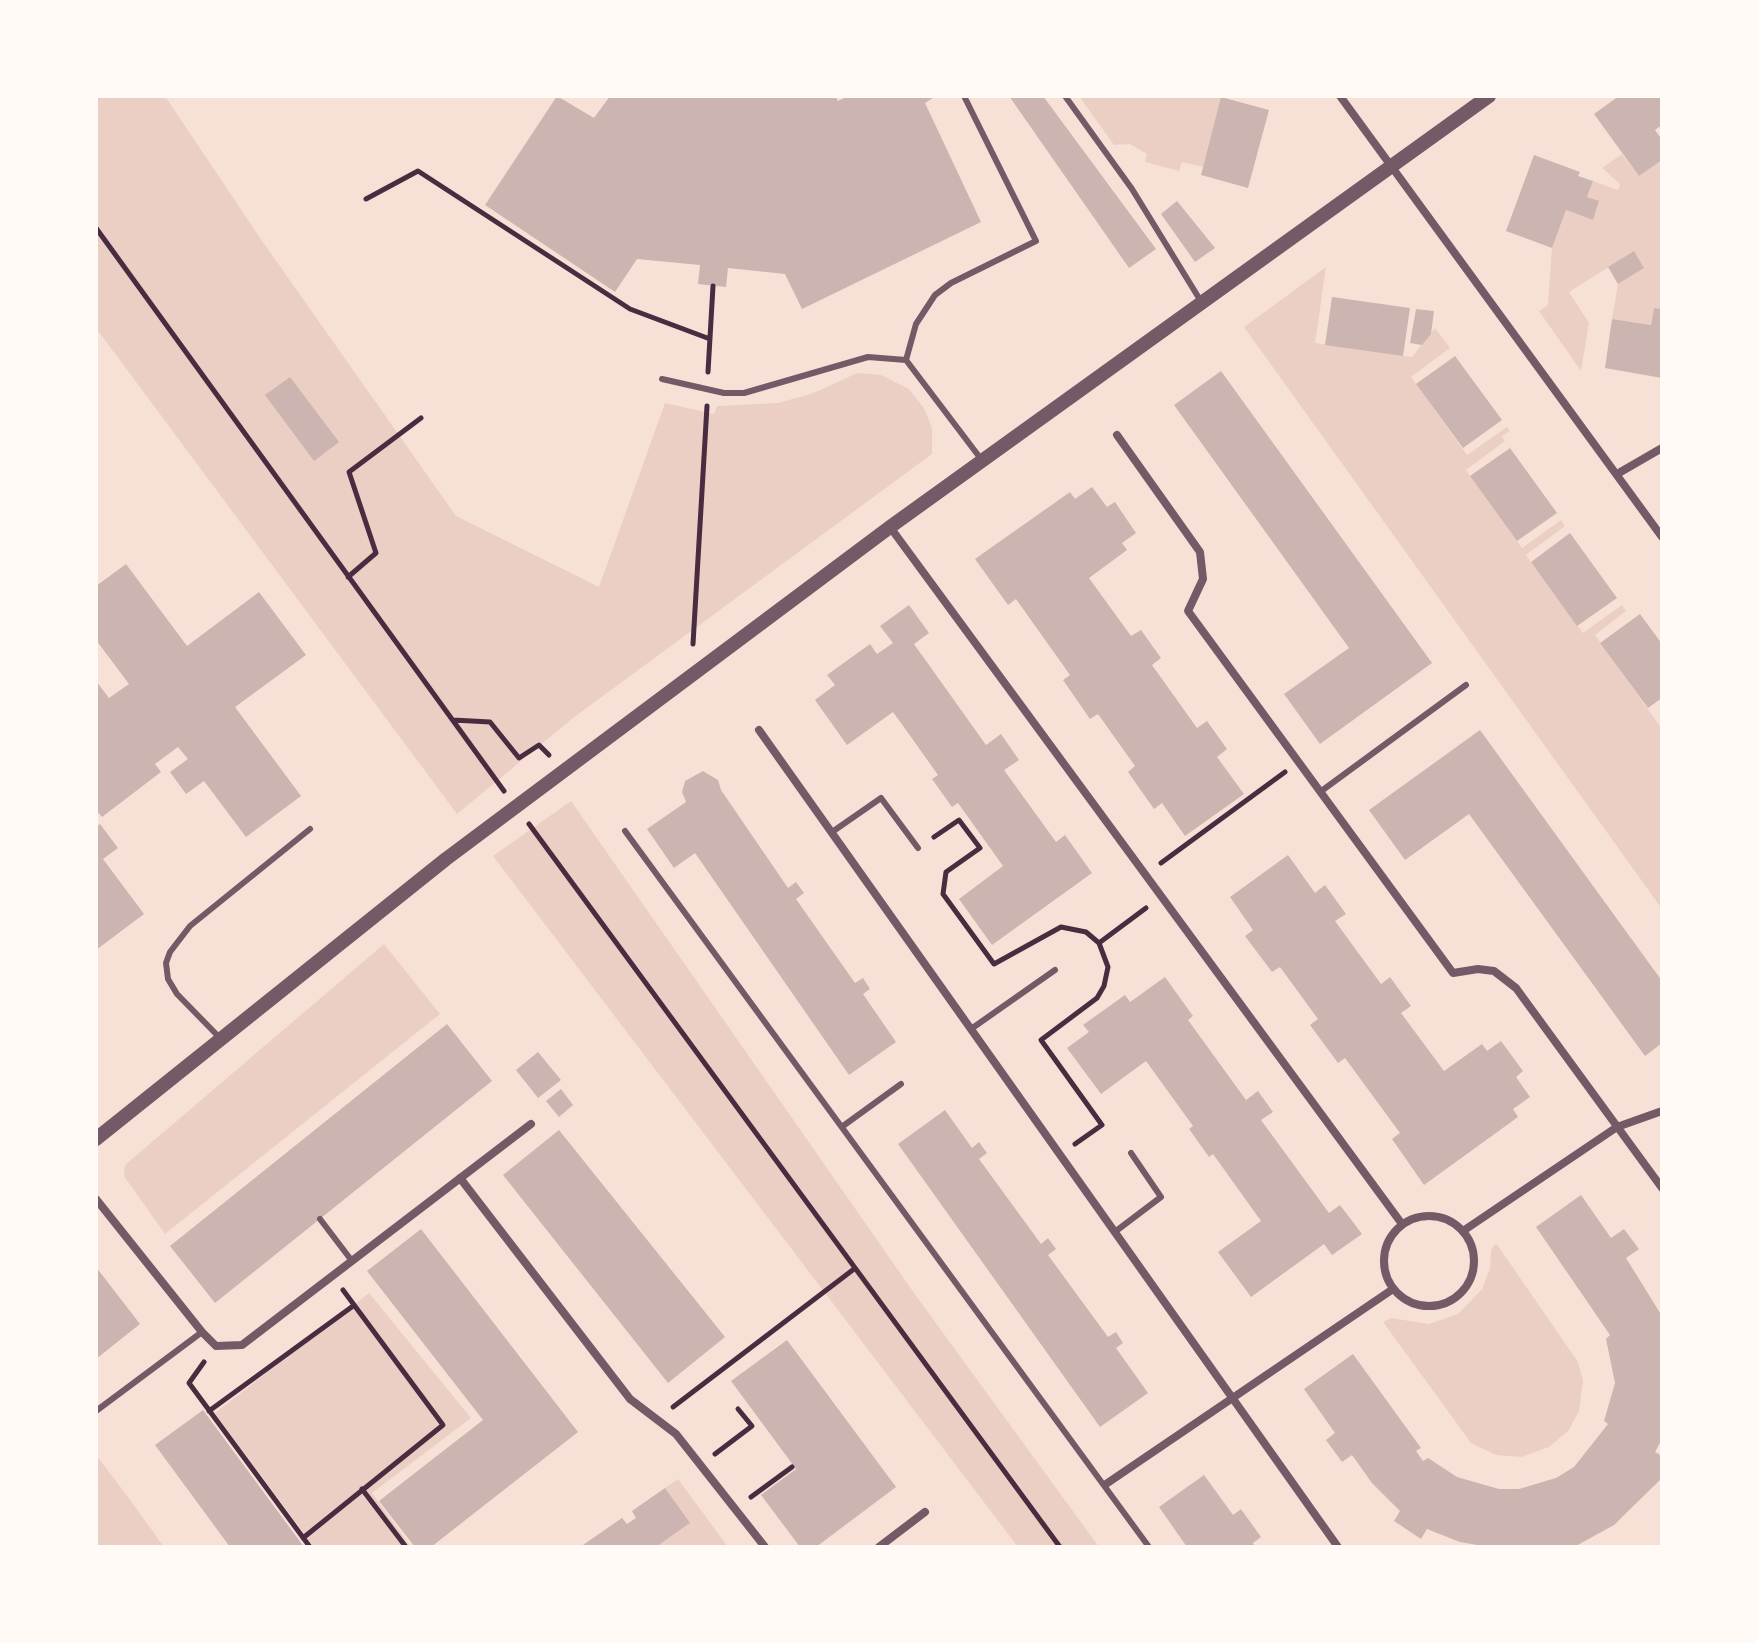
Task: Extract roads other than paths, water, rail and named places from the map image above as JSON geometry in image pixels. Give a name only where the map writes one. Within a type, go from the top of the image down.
[{"type":"street","points":[[1340,96],[1662,537]]},
{"type":"street","points":[[96,1139],[446,859],[890,527],[1489,96]]},
{"type":"street","points":[[1117,435],[1200,552],[1203,579],[1188,611],[1453,973],[1478,969],[1505,977],[1662,1188]]},
{"type":"street","points":[[1617,474],[1662,448]]},
{"type":"street","points":[[890,527],[1402,1224]]},
{"type":"street","points":[[759,730],[1338,1547]]},
{"type":"street","points":[[1463,1231],[1617,1127],[1662,1111]]},
{"type":"street","points":[[96,1199],[216,1346],[242,1345],[531,1124]]},
{"type":"street","points":[[460,1178],[630,1399],[676,1434],[765,1547]]},
{"type":"street","points":[[1441,1217],[1463,1231],[1475,1257],[1468,1285],[1458,1296],[1431,1307],[1417,1305],[1393,1289],[1384,1262],[1392,1235],[1402,1224],[1414,1218],[1441,1217]]},
{"type":"street","points":[[1106,1484],[1393,1289]]},
{"type":"street","points":[[879,1547],[925,1512]]},
{"type":"lane","points":[[906,360],[916,324],[935,295],[951,283],[1036,241],[964,96]]},
{"type":"lane","points":[[1065,96],[1132,189],[1202,303]]},
{"type":"lane","points":[[662,379],[708,390],[744,393],[868,357],[906,360],[983,462]]},
{"type":"lane","points":[[1320,792],[1466,685]]},
{"type":"lane","points":[[832,832],[881,798],[918,848]]},
{"type":"lane","points":[[220,1039],[177,994],[168,979],[166,963],[170,952],[190,926],[310,829]]},
{"type":"lane","points":[[625,831],[1106,1484],[1149,1547]]},
{"type":"lane","points":[[971,1029],[1055,970]]},
{"type":"lane","points":[[843,1126],[901,1084]]},
{"type":"lane","points":[[1116,1231],[1161,1197],[1131,1153]]},
{"type":"lane","points":[[320,1219],[352,1261]]},
{"type":"lane","points":[[96,1411],[202,1332]]}]
